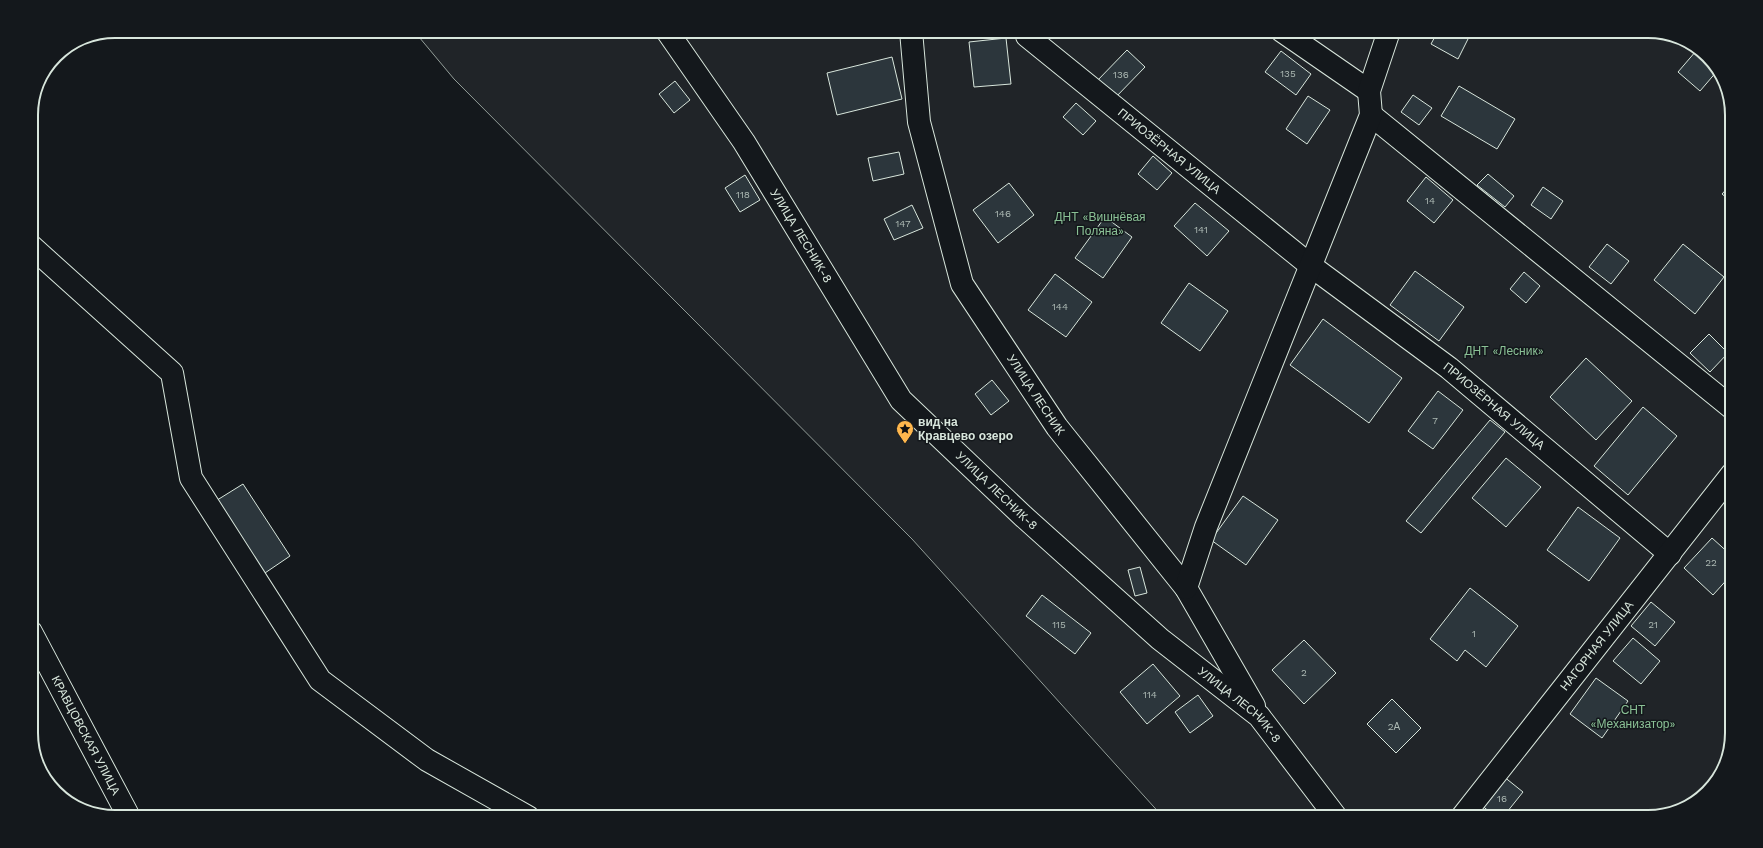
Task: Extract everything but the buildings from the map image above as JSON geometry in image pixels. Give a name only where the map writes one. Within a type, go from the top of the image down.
[{"type":"street","name":"УЛИЦА ЛЕСНИК-8","points":[[673,38],[744,142],[902,400],[1024,516],[1160,639],[1259,716],[1331,810]]},
{"type":"street","name":"УЛИЦА ЛЕСНИК","points":[[912,38],[919,122],[962,284],[1058,428],[1186,588],[1259,716]]},
{"type":"street","name":"ПРИОЗЁРНАЯ УЛИЦА","points":[[1029,38],[1311,266],[1449,368],[1670,554]]},
{"type":"street","points":[[1292,38],[1369,91]]},
{"type":"street","points":[[1186,588],[1206,527],[1371,115],[1369,91],[1387,38]]},
{"type":"street","points":[[1371,115],[1725,402]]},
{"type":"street","points":[[38,252],[172,373],[192,478],[320,680],[426,760],[515,810]]},
{"type":"street","name":"НАГОРНАЯ УЛИЦА","points":[[1468,810],[1725,483]]},
{"type":"street","name":"КРАВЦОВСКАЯ УЛИЦА","points":[[38,645],[125,810]]},
{"type":"green space","name":"ДНТ «Лесник»","points":[[420,38],[1648,38],[1673,42],[1682,46],[1699,57],[1712,72],[1721,90],[1725,110],[1725,738],[1724,748],[1717,767],[1706,784],[1691,797],[1673,806],[1648,810],[1157,810],[912,539],[454,79]]},
{"type":"place","name":"вид на Кравцево озеро","points":[[905,444]]},
{"type":"park label","name":"ДНТ «Вишнёвая Поляна»","points":[[1100,224]]},
{"type":"park label","name":"СНТ «Механизатор»","points":[[1633,717]]}]
